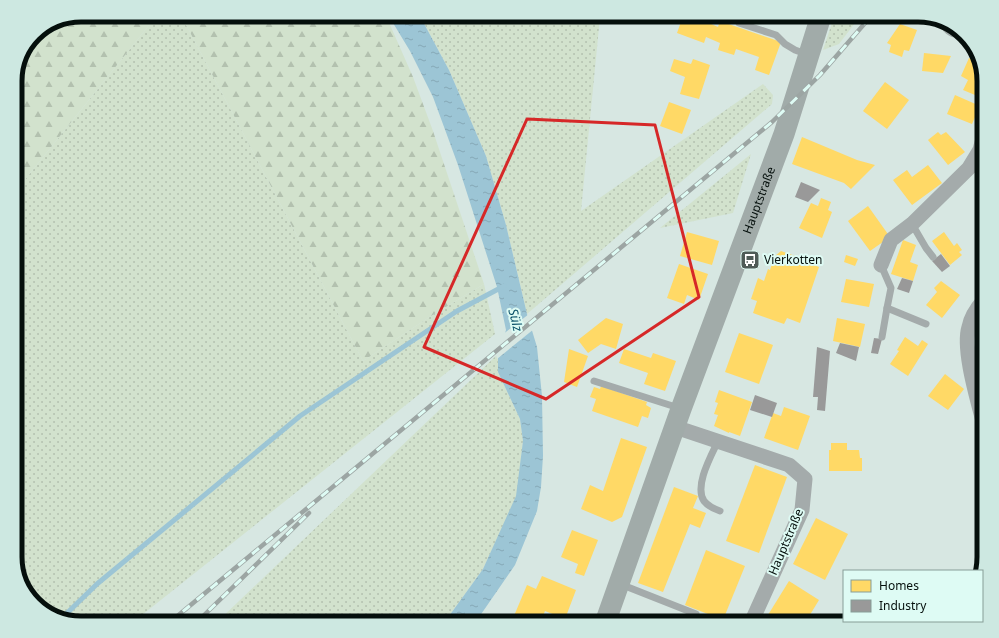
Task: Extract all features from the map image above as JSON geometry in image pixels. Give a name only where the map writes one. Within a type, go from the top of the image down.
[{"type":"main road","name":"Hauptstraße","points":[[608,616],[678,418],[784,134],[819,22]]},
{"type":"street","points":[[881,265],[891,240],[912,224],[969,168],[977,155]]},
{"type":"street","points":[[977,308],[974,312],[968,328],[967,344],[977,397]]},
{"type":"street","name":"Hauptstraße","points":[[678,418],[718,441],[789,465],[805,478],[802,510],[755,616]]},
{"type":"lane","points":[[740,23],[776,35],[785,44],[795,50],[808,54]]},
{"type":"lane","points":[[912,224],[933,257]]},
{"type":"lane","points":[[881,265],[891,288],[882,337]]},
{"type":"lane","points":[[887,308],[926,324]]},
{"type":"lane","points":[[594,381],[678,418]]},
{"type":"lane","points":[[718,441],[702,478],[701,492],[705,502],[711,507],[720,511]]},
{"type":"lane","points":[[619,584],[696,614]]},
{"type":"highlighted area","points":[[527,119],[655,125],[699,297],[546,399],[424,347]]},
{"type":"green space","points":[[152,22],[185,22],[363,361],[431,316],[484,284],[495,334],[141,616],[81,616],[62,613],[48,606],[34,593],[24,572],[22,560],[22,183]]},
{"type":"green space","points":[[152,22],[22,183],[22,78],[28,55],[39,39],[48,32],[70,23]]},
{"type":"green space","points":[[185,22],[389,22],[413,77],[433,131],[484,284],[431,316],[363,361]]},
{"type":"green space","points":[[423,22],[600,22],[581,211],[763,84],[773,95],[772,104],[527,314],[506,225],[486,156],[449,70]]},
{"type":"green space","points":[[856,22],[839,44],[823,50],[832,23]]},
{"type":"green space","points":[[751,154],[733,213],[660,228]]},
{"type":"green space","points":[[498,354],[498,372],[520,419],[523,441],[517,496],[483,569],[449,616],[223,616]]},
{"type":"water","name":"Sülz","points":[[392,22],[423,22],[449,70],[486,156],[506,225],[527,314],[537,347],[542,396],[543,456],[541,487],[537,511],[515,565],[480,616],[449,616],[483,569],[516,496],[523,441],[520,419],[498,372],[498,354],[506,330],[497,287],[458,165],[433,97],[410,51]]},
{"type":"pier","points":[[529,314],[534,329],[497,359],[496,354],[502,335]]},
{"type":"building: Homes","points":[[681,22],[709,22],[718,27],[720,22],[723,22],[781,42],[769,75],[755,70],[759,57],[736,49],[734,55],[718,50],[720,43],[706,37],[704,43],[677,33]]},
{"type":"building: Homes","points":[[900,24],[917,30],[909,51],[904,50],[902,57],[889,52],[891,45],[887,43]]},
{"type":"building: Homes","points":[[924,53],[951,56],[943,73],[922,71]]},
{"type":"building: Homes","points":[[969,58],[973,60],[977,81],[977,90],[975,95],[963,90],[968,80],[961,76]]},
{"type":"building: Homes","points":[[674,59],[691,64],[693,59],[710,65],[699,99],[680,94],[685,77],[670,71]]},
{"type":"building: Homes","points":[[885,82],[909,100],[887,129],[863,111]]},
{"type":"building: Homes","points":[[955,95],[977,105],[977,113],[972,124],[947,114]]},
{"type":"building: Homes","points":[[669,102],[691,110],[682,134],[660,126]]},
{"type":"building: Homes","points":[[938,132],[941,135],[946,132],[965,152],[948,165],[928,140]]},
{"type":"building: Homes","points":[[802,137],[857,160],[875,165],[851,189],[844,183],[792,164]]},
{"type":"building: Homes","points":[[928,165],[942,183],[912,205],[893,180],[907,170],[912,177]]},
{"type":"building: Homes","points":[[821,198],[831,202],[828,210],[832,212],[822,238],[799,228],[811,203],[818,206]]},
{"type":"building: Homes","points":[[868,206],[890,237],[870,251],[848,221]]},
{"type":"building: Homes","points":[[687,232],[719,241],[712,265],[680,256]]},
{"type":"building: Homes","points":[[944,232],[954,246],[957,243],[962,250],[959,252],[962,255],[950,265],[932,241]]},
{"type":"building: Homes","points":[[903,240],[916,245],[910,262],[918,265],[913,281],[891,274]]},
{"type":"building: Homes","points":[[781,251],[807,260],[806,262],[819,267],[800,323],[787,318],[784,324],[753,313],[757,301],[751,299],[758,278],[764,281],[768,269],[770,270],[774,257]]},
{"type":"building: Homes","points":[[846,255],[858,259],[855,266],[844,262]]},
{"type":"building: Homes","points":[[679,264],[708,274],[699,300],[687,295],[684,304],[667,298]]},
{"type":"building: Homes","points":[[846,279],[874,284],[869,307],[841,302]]},
{"type":"building: Homes","points":[[941,281],[960,295],[942,318],[926,305],[937,292],[934,288]]},
{"type":"building: Homes","points":[[606,318],[623,324],[616,349],[601,344],[588,353],[578,340]]},
{"type":"building: Homes","points":[[837,318],[865,324],[860,347],[833,341]]},
{"type":"building: Homes","points":[[739,333],[773,345],[759,384],[725,372]]},
{"type":"building: Homes","points":[[905,337],[918,346],[922,340],[928,344],[908,376],[890,364],[899,351],[897,350]]},
{"type":"building: Homes","points":[[569,349],[588,356],[577,387],[564,382]]},
{"type":"building: Homes","points":[[624,349],[651,358],[653,353],[676,361],[665,391],[644,384],[648,373],[619,363]]},
{"type":"building: Homes","points":[[945,374],[964,389],[948,410],[928,396]]},
{"type":"building: Homes","points":[[601,386],[647,402],[646,405],[651,408],[648,418],[642,416],[638,427],[592,411],[596,399],[590,397],[594,387],[600,389]]},
{"type":"building: Homes","points":[[719,390],[752,402],[740,436],[714,426],[718,415],[714,414],[718,403],[715,402]]},
{"type":"building: Homes","points":[[784,407],[810,416],[798,450],[764,438],[773,413],[781,416]]},
{"type":"building: Homes","points":[[621,438],[647,447],[622,517],[612,522],[581,509],[590,485],[603,491]]},
{"type":"building: Homes","points":[[831,443],[847,443],[847,450],[859,450],[860,458],[862,458],[862,471],[829,471],[829,450],[831,450]]},
{"type":"building: Homes","points":[[755,465],[787,477],[759,553],[726,541]]},
{"type":"building: Homes","points":[[674,487],[698,496],[693,508],[706,513],[700,528],[690,524],[663,592],[638,583]]},
{"type":"building: Homes","points":[[816,518],[848,534],[825,580],[793,564]]},
{"type":"building: Homes","points":[[572,530],[598,540],[584,576],[575,573],[578,564],[561,557]]},
{"type":"building: Homes","points":[[706,550],[745,566],[725,616],[713,616],[685,605]]},
{"type":"building: Homes","points":[[542,576],[576,590],[566,616],[558,616],[545,611],[543,616],[514,616],[527,585],[536,589]]},
{"type":"building: Homes","points":[[789,581],[819,600],[809,616],[767,616]]},
{"type":"building: Industry","points":[[801,182],[820,190],[808,202],[795,197]]},
{"type":"building: Industry","points":[[941,254],[950,266],[942,272],[932,261]]},
{"type":"building: Industry","points":[[902,278],[913,281],[909,293],[897,289]]},
{"type":"building: Industry","points":[[874,338],[882,339],[878,354],[871,353]]},
{"type":"building: Industry","points":[[840,343],[859,347],[856,361],[836,353]]},
{"type":"building: Industry","points":[[817,347],[830,351],[825,411],[817,410],[818,397],[813,397]]},
{"type":"building: Industry","points":[[755,395],[777,403],[772,417],[750,410]]},
{"type":"waterway","points":[[66,614],[97,584],[300,416],[457,311],[504,286]]},
{"type":"railway","points":[[177,616],[772,122],[820,75],[866,22]]},
{"type":"railway","points":[[203,616],[309,513]]},
{"type":"place","name":"Vierkotten","points":[[750,260]]}]
